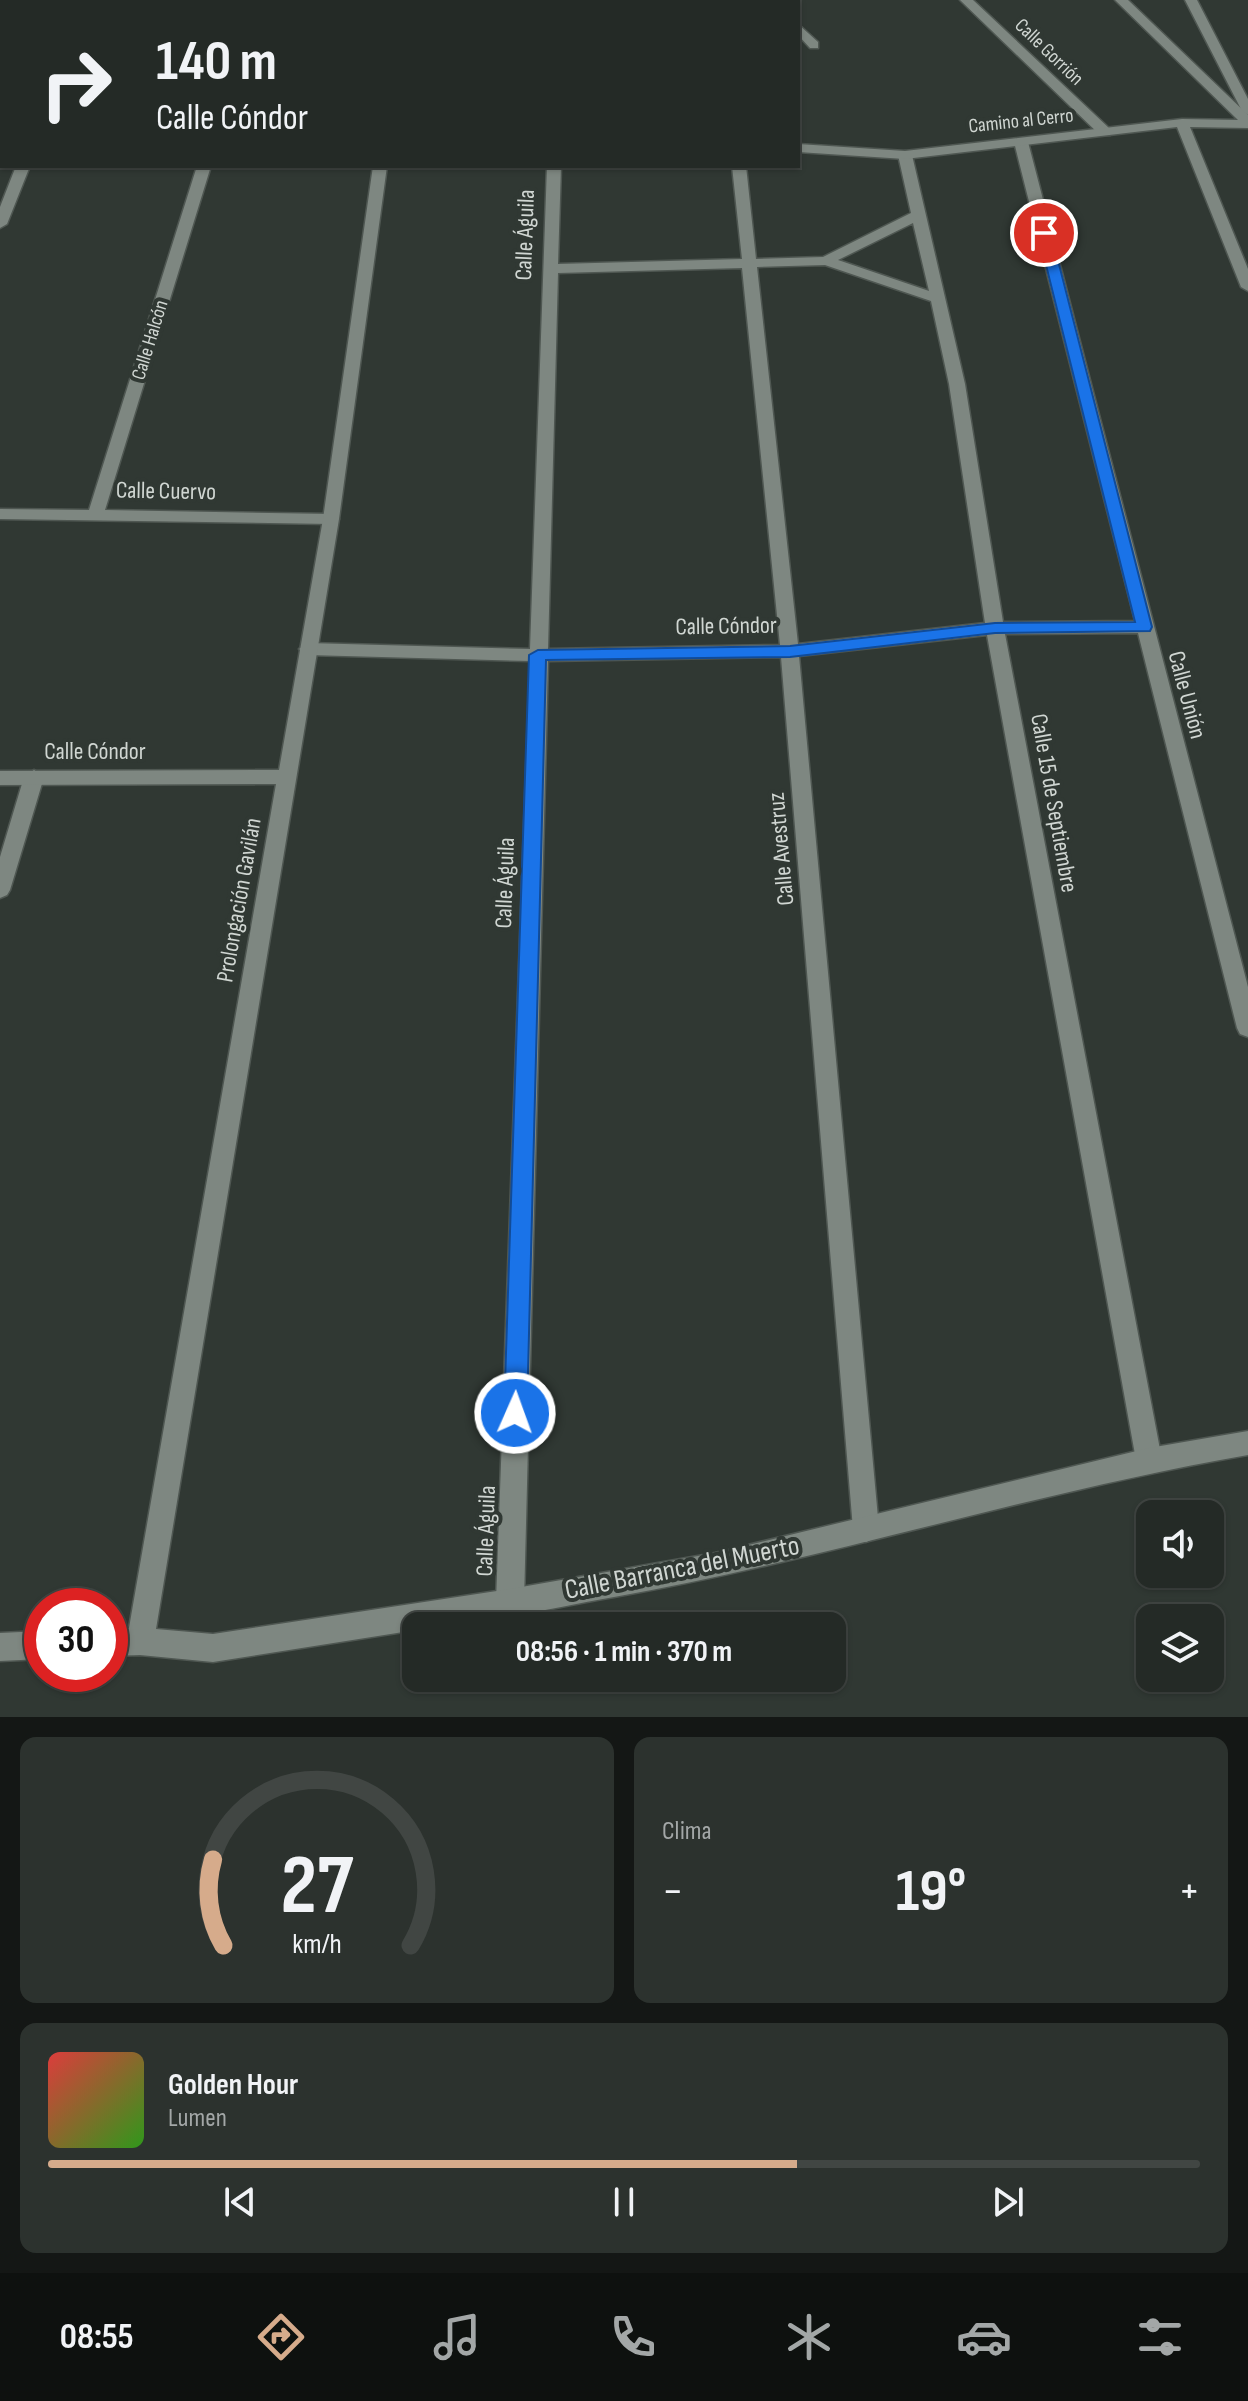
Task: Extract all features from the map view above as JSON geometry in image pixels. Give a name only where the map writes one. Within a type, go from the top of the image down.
[{"type":"street","name":"Calle Gorrión","points":[[966,0],[1105,132]]},
{"type":"street","points":[[1121,0],[1246,117]]},
{"type":"street","points":[[1191,0],[1246,117]]},
{"type":"street","points":[[800,30],[814,45]]},
{"type":"street","name":"Camino al Cerro","points":[[800,148],[905,155],[1246,117]]},
{"type":"street","points":[[1182,123],[1248,287]]},
{"type":"street","name":"Calle Unión","points":[[1021,142],[1248,1028]]},
{"type":"street","name":"Calle 15 de Septiembre","points":[[905,155],[957,384],[995,628],[1149,1460]]},
{"type":"street","points":[[0,224],[22,168]]},
{"type":"street","name":"Calle Halcón","points":[[96,514],[203,168]]},
{"type":"street","name":"Prolongación Gavilán","points":[[140,1641],[331,519],[380,168]]},
{"type":"street","name":"Calle Águila","points":[[510,1602],[554,168]]},
{"type":"street","name":"Calle Avestruz","points":[[739,168],[790,651],[866,1529]]},
{"type":"street","points":[[826,261],[919,215]]},
{"type":"street","points":[[550,269],[826,261],[938,299]]},
{"type":"street","name":"Calle Cuervo","points":[[0,514],[331,519]]},
{"type":"street","name":"Calle Cóndor","points":[[308,649],[538,655],[790,651],[995,628],[1144,627]]},
{"type":"street","points":[[0,890],[34,777]]},
{"type":"street","name":"Calle Cóndor","points":[[0,778],[286,777]]},
{"type":"street","name":"Calle Barranca del Muerto","points":[[128,1641],[213,1648],[510,1602],[715,1566],[1149,1460],[1248,1443]]},
{"type":"street","points":[[0,1647],[24,1646]]},
{"type":"route","points":[[515,1413],[538,655],[790,651],[995,628],[1144,627],[1044,233]]}]
